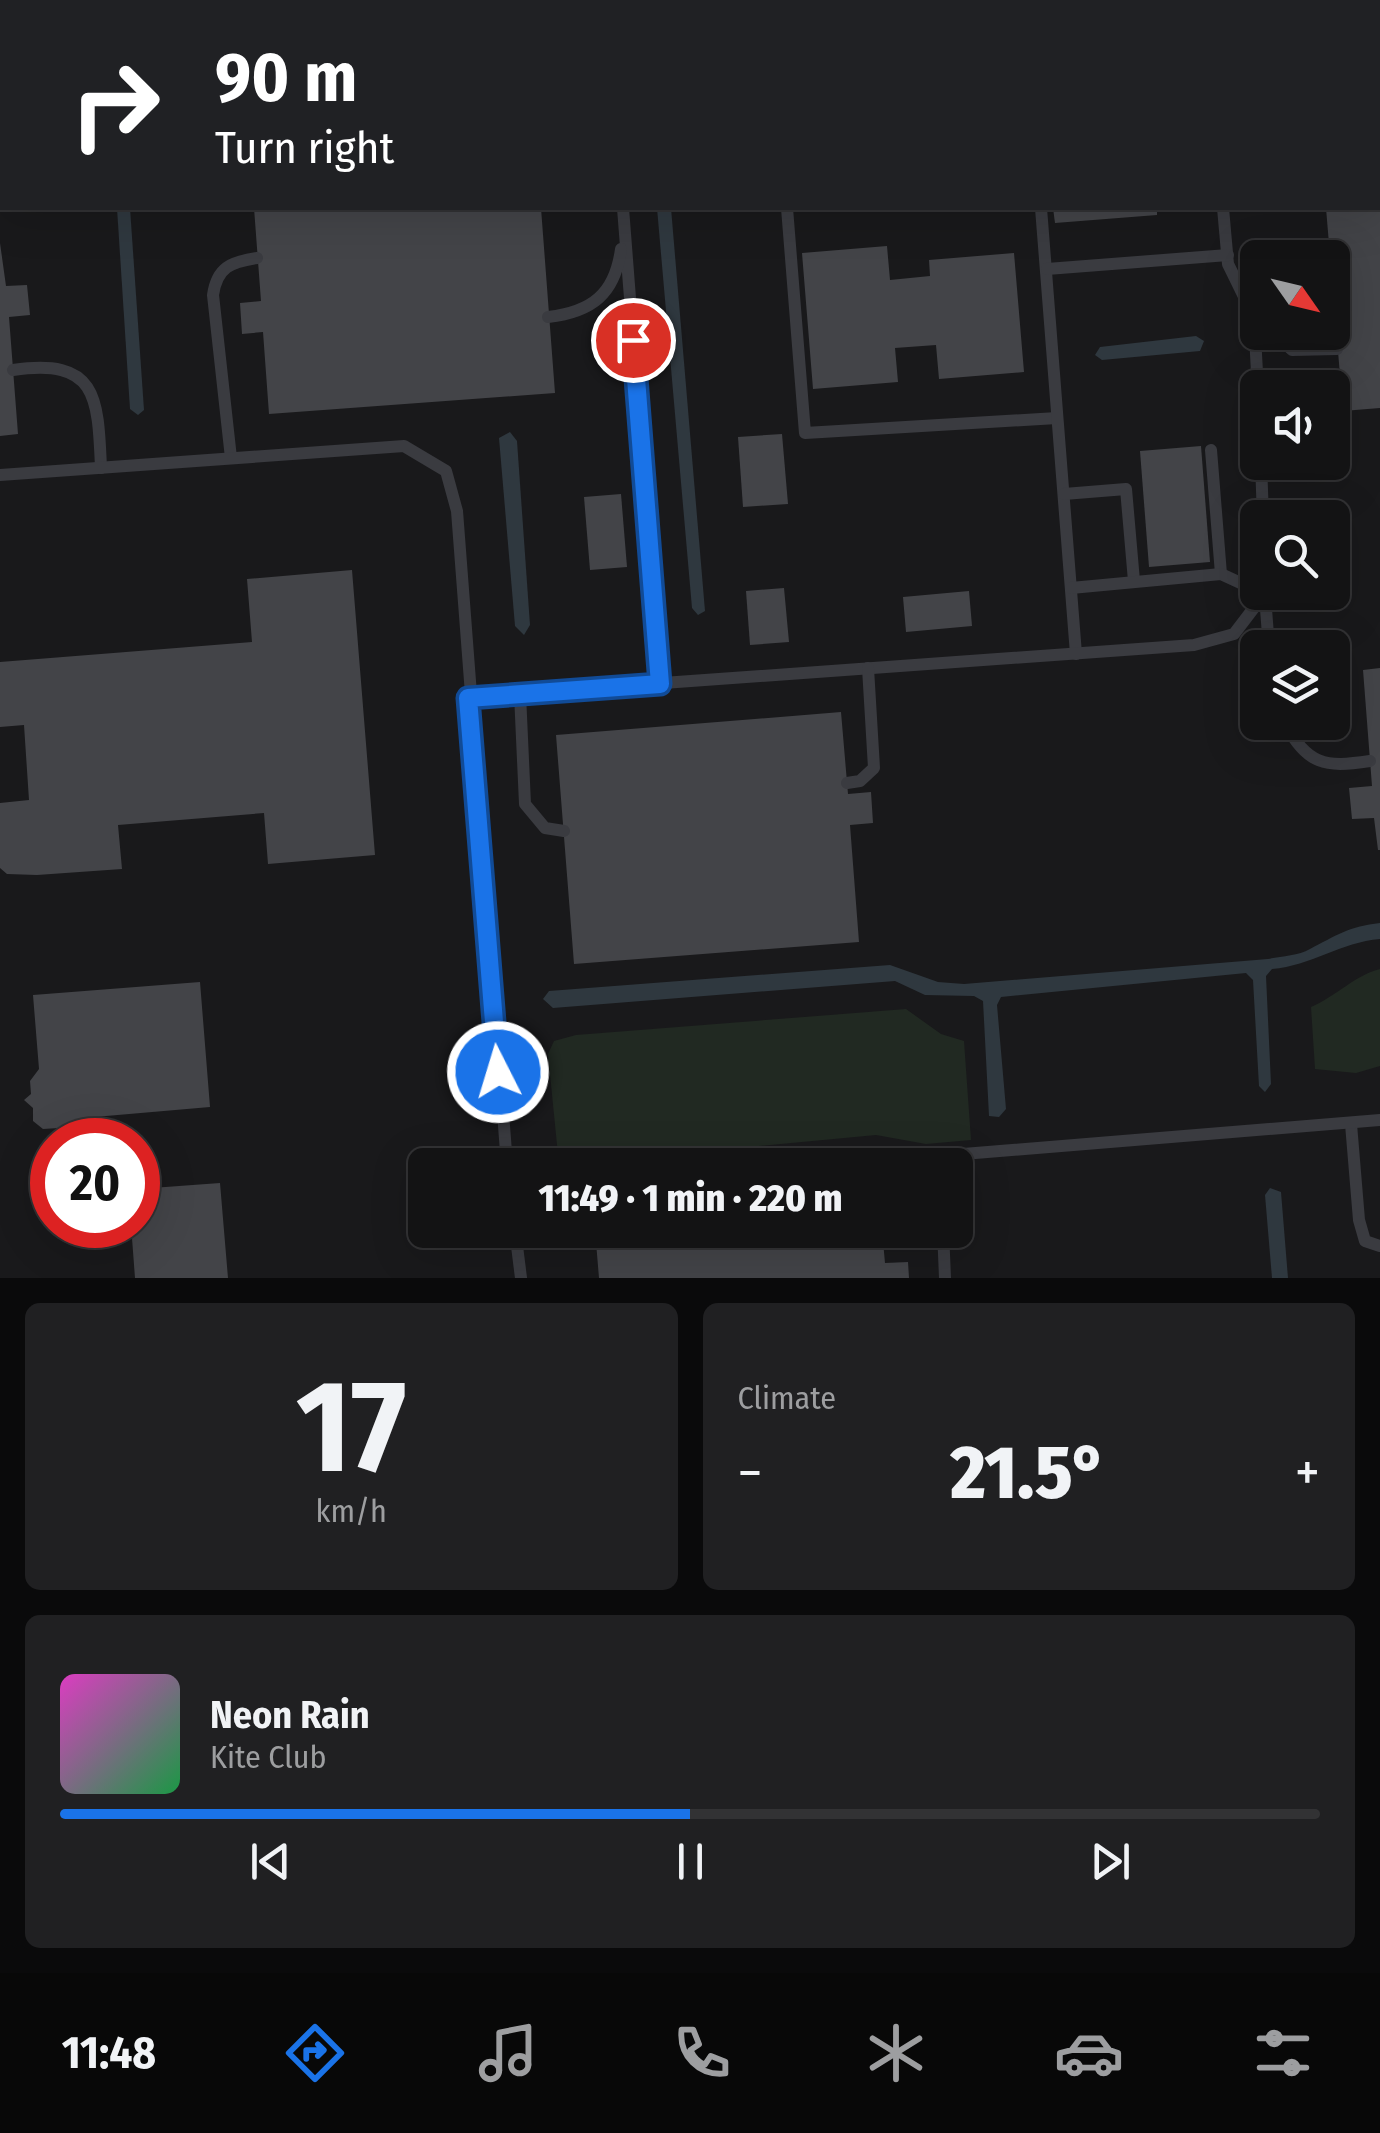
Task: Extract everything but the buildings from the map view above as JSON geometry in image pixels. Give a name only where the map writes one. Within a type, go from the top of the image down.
[{"type":"lane","points":[[623,210],[660,684]]},
{"type":"lane","points":[[787,210],[804,433],[1057,418]]},
{"type":"lane","points":[[1042,210],[1076,654]]},
{"type":"lane","points":[[1223,210],[1228,256],[1240,283]]},
{"type":"lane","points":[[548,317],[576,314],[604,299],[618,270],[624,225]]},
{"type":"lane","points":[[1047,270],[1228,256]]},
{"type":"lane","points":[[231,458],[213,295],[216,277],[231,262],[257,258]]},
{"type":"lane","points":[[13,370],[50,364],[72,371],[89,389],[99,422],[101,468]]},
{"type":"lane","points":[[0,475],[404,446],[446,471],[457,511],[468,698],[507,1148]]},
{"type":"lane","points":[[1211,450],[1220,574]]},
{"type":"lane","points":[[1064,494],[1126,489],[1134,581]]},
{"type":"lane","points":[[1071,588],[1220,574],[1240,583]]},
{"type":"lane","points":[[468,698],[1194,646],[1234,634],[1250,610]]},
{"type":"lane","points":[[847,783],[860,781],[874,768],[868,668]]},
{"type":"lane","points":[[520,694],[524,804],[545,828],[564,831]]},
{"type":"lane","points":[[1294,740],[1298,748],[1323,764],[1370,761]]},
{"type":"lane","points":[[973,1157],[1380,1120]]},
{"type":"lane","points":[[1350,1124],[1359,1220],[1365,1241],[1380,1246]]},
{"type":"lane","points":[[517,1248],[521,1278]]},
{"type":"lane","points":[[944,1248],[945,1278]]},
{"type":"shaded area","points":[[117,210],[130,210],[144,410],[138,415],[130,409]]},
{"type":"shaded area","points":[[657,210],[671,210],[705,611],[698,615],[692,608]]},
{"type":"shaded area","points":[[1196,336],[1204,341],[1200,351],[1102,360],[1095,355],[1100,347]]},
{"type":"shaded area","points":[[510,432],[517,441],[530,625],[524,635],[515,626],[499,438]]},
{"type":"shaded area","points":[[1380,923],[1380,939],[1272,969],[1266,976],[1271,1084],[1265,1092],[1259,1086],[1253,980],[1246,973],[1001,997],[997,1005],[1006,1109],[999,1117],[989,1116],[983,1001],[974,996],[925,995],[895,981],[553,1008],[543,999],[549,991],[890,965],[938,982],[964,984],[1268,959],[1300,953],[1351,929]]},
{"type":"shaded area","points":[[1380,969],[1380,1066],[1356,1073],[1315,1069],[1311,1007]]},
{"type":"shaded area","points":[[906,1009],[941,1034],[964,1041],[971,1140],[926,1144],[876,1135],[739,1148],[557,1148],[548,1054],[554,1041],[576,1035]]},
{"type":"shaded area","points":[[1270,1188],[1281,1192],[1288,1278],[1272,1278],[1265,1195]]},
{"type":"route","points":[[498,1072],[468,698],[660,684],[633,340]]}]
